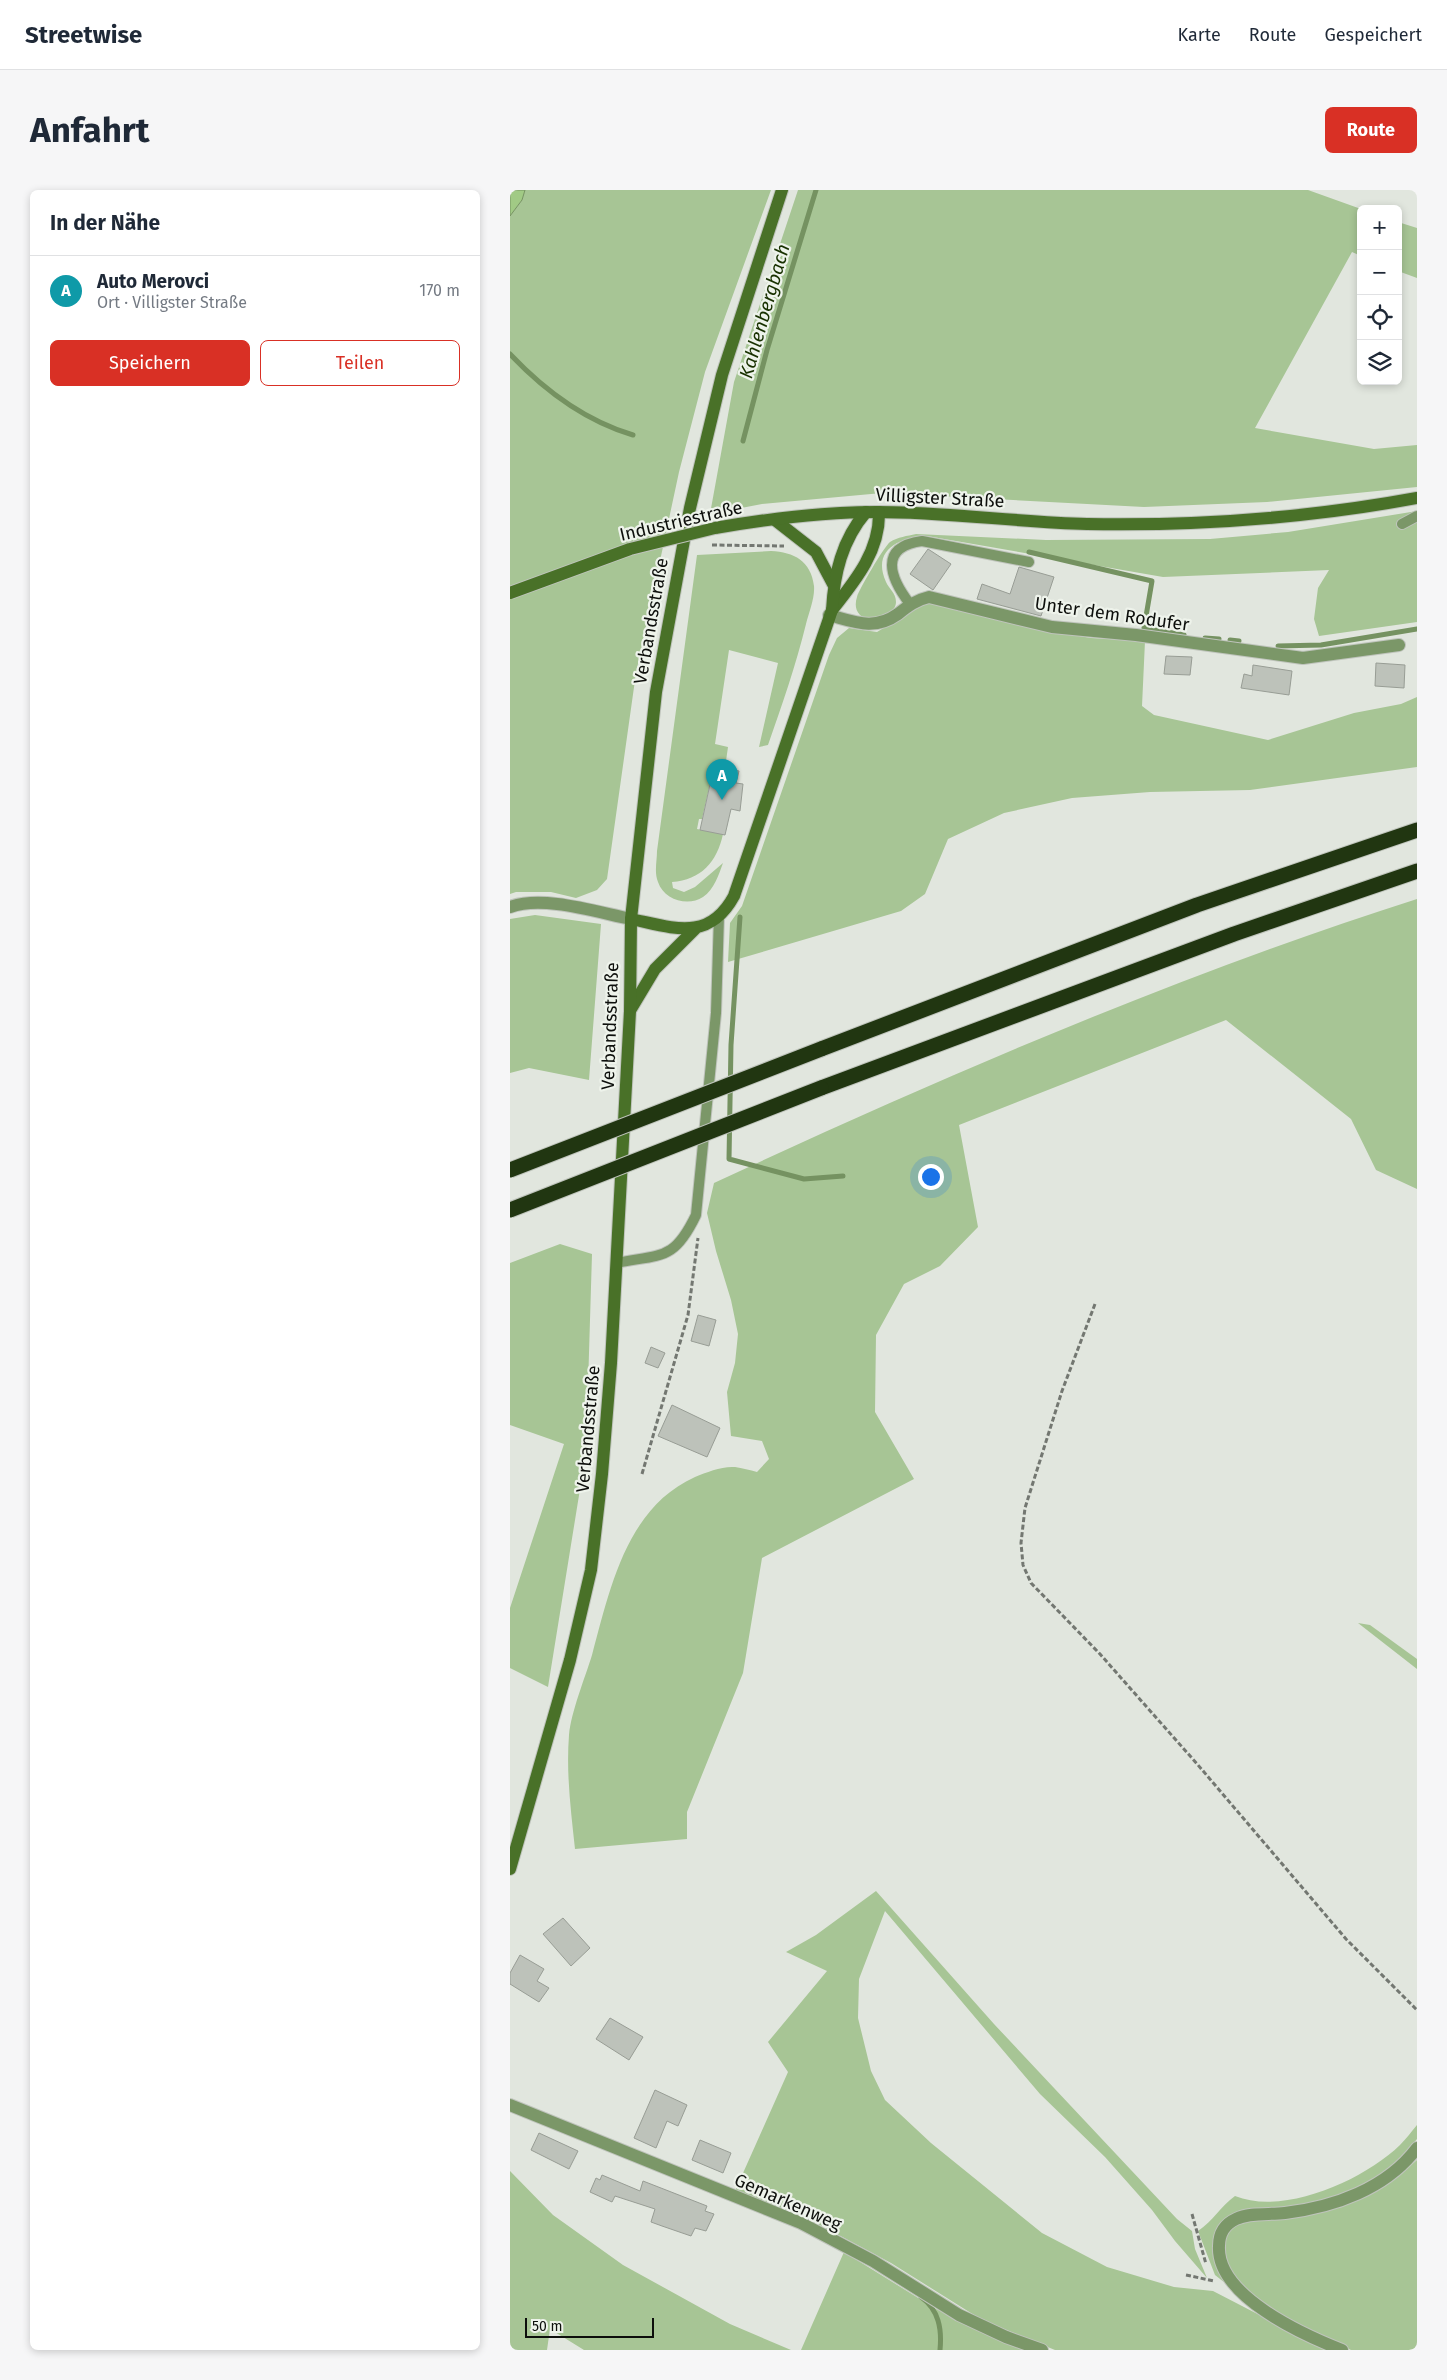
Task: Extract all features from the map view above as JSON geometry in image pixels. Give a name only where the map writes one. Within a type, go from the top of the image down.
[{"type":"highway","points":[[510,1170],[1197,905],[1417,830]]},
{"type":"highway","points":[[510,1210],[820,1088],[1234,934],[1417,871]]},
{"type":"main road","name":"Verbandsstraße","points":[[510,1868],[570,1660],[591,1570],[602,1474],[616,1264],[630,1011],[631,919],[656,692],[690,508],[722,374],[782,190]]},
{"type":"main road","name":"Villigster Straße","points":[[630,1011],[656,969],[695,929],[726,911],[734,896],[830,613],[834,584],[853,528],[872,512],[1086,524],[1193,523],[1290,515],[1417,498]]},
{"type":"main road","points":[[830,613],[864,565],[876,541],[872,512]]},
{"type":"main road","name":"Industriestraße","points":[[510,592],[630,549],[715,528],[775,520],[872,512]]},
{"type":"main road","points":[[775,520],[816,552],[834,584]]},
{"type":"main road","points":[[631,919],[695,929]]},
{"type":"street","name":"Unter dem Rodufer","points":[[830,613],[875,625],[891,618],[910,604],[929,597],[1052,627],[1136,635],[1303,658],[1399,645]]},
{"type":"street","points":[[510,907],[521,903],[544,902],[631,919]]},
{"type":"street","name":"Gemarkenweg","points":[[510,2105],[801,2223],[873,2261],[959,2315],[1006,2338],[1042,2350]]},
{"type":"street","points":[[1342,2350],[1316,2340],[1284,2322],[1259,2306],[1234,2286],[1221,2263],[1219,2238],[1226,2226],[1244,2216],[1316,2208],[1358,2194],[1397,2169],[1417,2148]]},
{"type":"lane","points":[[1402,524],[1417,516]]},
{"type":"lane","points":[[910,604],[893,579],[891,569],[892,560],[898,549],[909,542],[922,541],[1029,562]]},
{"type":"lane","points":[[616,1264],[670,1252],[685,1237],[696,1215],[716,1013],[719,916]]},
{"type":"path","points":[[712,545],[775,544],[793,548]]},
{"type":"path","points":[[642,1474],[688,1315],[698,1242],[696,1215]]},
{"type":"path","points":[[1095,1304],[1062,1391],[1026,1508],[1021,1543],[1023,1565],[1031,1583],[1100,1654],[1198,1764],[1346,1939],[1417,2010]]},
{"type":"path","points":[[1192,2214],[1202,2253],[1214,2281]]},
{"type":"shaded area","points":[[510,190],[525,190],[522,200],[510,216]]},
{"type":"shaded area","points":[[525,190],[771,190],[705,372],[679,472],[636,673],[607,879],[597,890],[576,898],[551,892],[516,892],[510,894],[510,216],[522,200]]},
{"type":"shaded area","points":[[798,190],[1308,190],[1357,208],[1357,254],[1352,252],[1255,428],[1374,449],[1417,445],[1417,487],[1267,502],[1144,507],[882,493],[762,504],[710,514],[734,382]]},
{"type":"shaded area","points":[[1402,223],[1417,228],[1417,278],[1402,272]]},
{"type":"shaded area","points":[[1417,511],[1417,622],[1319,636],[1314,619],[1318,588],[1329,570],[1163,577],[927,536],[899,542],[891,547],[882,561],[882,571],[886,582],[896,599],[895,607],[892,611],[887,615],[869,619],[860,615],[856,606],[857,597],[862,586],[887,545],[896,539],[916,534],[1046,540],[1210,539],[1288,532]]},
{"type":"shaded area","points":[[771,551],[787,553],[805,564],[812,577],[814,586],[812,605],[784,700],[768,745],[759,747],[778,663],[729,650],[715,744],[728,747],[725,768],[714,766],[702,819],[699,819],[697,829],[723,834],[717,853],[706,868],[691,878],[672,882],[673,888],[684,892],[695,887],[723,863],[716,882],[707,894],[697,900],[677,900],[665,893],[661,888],[656,874],[656,866],[697,555]]},
{"type":"shaded area","points":[[928,601],[1050,631],[1091,638],[1145,641],[1142,706],[1154,715],[1268,740],[1354,713],[1401,704],[1417,697],[1417,767],[1250,790],[1150,792],[1072,798],[1004,813],[948,839],[925,894],[901,911],[728,962],[730,923],[742,906],[829,655],[837,638],[849,628],[877,632]]},
{"type":"shaded area","points":[[1417,899],[1417,1189],[1376,1170],[1351,1119],[1226,1020],[959,1125],[978,1227],[940,1266],[904,1284],[876,1335],[875,1412],[914,1479],[762,1558],[743,1673],[687,1812],[687,1839],[575,1849],[569,1778],[568,1750],[570,1726],[614,1578],[624,1553],[652,1509],[672,1491],[695,1477],[720,1468],[735,1467],[757,1472],[769,1459],[762,1441],[731,1436],[727,1392],[735,1363],[738,1334],[731,1300],[707,1213],[714,1183],[886,1105],[1150,994],[1238,961]]},
{"type":"shaded area","points":[[535,915],[601,924],[589,1080],[529,1068],[510,1073],[510,919]]},
{"type":"shaded area","points":[[560,1244],[592,1254],[586,1452],[548,1687],[510,1668],[510,1608],[564,1444],[510,1425],[510,1263]]},
{"type":"shaded area","points":[[1358,1623],[1370,1625],[1417,1659],[1417,1669]]},
{"type":"shaded area","points":[[876,1891],[994,2024],[1177,2219],[1192,2231],[1195,2249],[1207,2278],[1175,2241],[1152,2210],[1105,2157],[1040,2094],[885,1911],[859,1979],[858,2018],[871,2071],[885,2100],[931,2143],[1042,2233],[1107,2267],[1174,2287],[1213,2291],[1327,2350],[1055,2350],[982,2320],[891,2263],[818,2224],[735,2191],[788,2072],[768,2042],[827,1971],[786,1952],[816,1935]]},
{"type":"shaded area","points":[[1417,2125],[1417,2139],[1402,2157],[1373,2181],[1317,2204],[1260,2209],[1219,2230],[1234,2290],[1215,2275],[1198,2231],[1235,2196],[1255,2201],[1276,2201],[1299,2198],[1322,2191],[1366,2171],[1385,2158],[1400,2145]]},
{"type":"shaded area","points":[[1417,2160],[1417,2348],[1409,2350],[1351,2350],[1326,2339],[1263,2304],[1241,2287],[1226,2262],[1225,2236],[1238,2222],[1302,2216],[1342,2207],[1391,2182]]},
{"type":"shaded area","points":[[510,2171],[553,2215],[623,2265],[730,2324],[791,2350],[584,2350],[550,2329],[547,2350],[510,2350]]},
{"type":"shaded area","points":[[844,2252],[936,2309],[1028,2350],[801,2350]]},
{"type":"building","points":[[928,549],[951,564],[933,590],[910,574]]},
{"type":"building","points":[[1019,567],[1054,577],[1041,616],[977,599],[982,584],[1010,594]]},
{"type":"building","points":[[1166,656],[1192,657],[1190,675],[1164,674]]},
{"type":"building","points":[[1376,663],[1405,665],[1404,688],[1375,686]]},
{"type":"building","points":[[1253,665],[1292,671],[1289,695],[1241,688],[1244,674],[1252,676]]},
{"type":"building","points":[[714,766],[739,771],[736,783],[743,784],[740,811],[731,809],[725,835],[700,830]]},
{"type":"building","points":[[698,1315],[716,1320],[709,1346],[691,1341]]},
{"type":"building","points":[[651,1347],[665,1353],[658,1368],[645,1363]]},
{"type":"building","points":[[672,1405],[720,1428],[707,1457],[658,1436]]},
{"type":"building","points":[[563,1918],[590,1948],[571,1966],[543,1934]]},
{"type":"building","points":[[520,1955],[544,1969],[537,1981],[549,1988],[539,2002],[510,1984],[510,1973]]},
{"type":"building","points":[[610,2018],[643,2037],[629,2060],[596,2039]]},
{"type":"building","points":[[655,2090],[687,2105],[678,2126],[667,2121],[656,2148],[634,2138]]},
{"type":"building","points":[[539,2133],[578,2151],[569,2169],[531,2150]]},
{"type":"building","points":[[700,2140],[731,2153],[723,2173],[692,2160]]},
{"type":"building","points":[[602,2175],[640,2191],[643,2181],[707,2206],[705,2211],[714,2214],[706,2231],[695,2228],[691,2236],[662,2226],[651,2222],[655,2209],[615,2196],[612,2202],[590,2192],[596,2178],[600,2180]]},
{"type":"waterway","name":"Kahlenbergbach","points":[[743,441],[767,350],[816,190]]},
{"type":"waterway","name":"Kahlenbergbach","points":[[510,354],[551,392],[582,413],[599,422],[633,435]]},
{"type":"waterway","name":"Kahlenbergbach","points":[[1029,552],[1152,581],[1144,628],[1184,635]]},
{"type":"waterway","name":"Kahlenbergbach","points":[[1278,646],[1321,645],[1417,629]]},
{"type":"waterway","name":"Kahlenbergbach","points":[[1205,638],[1219,639]]},
{"type":"waterway","name":"Kahlenbergbach","points":[[1230,640],[1239,641]]},
{"type":"waterway","points":[[740,917],[731,1045],[729,1159],[804,1179],[843,1176]]},
{"type":"waterway","points":[[921,2297],[932,2308],[938,2320],[940,2327],[940,2350]]},
{"type":"place","name":"Auto Merovci","points":[[722,800]]}]
